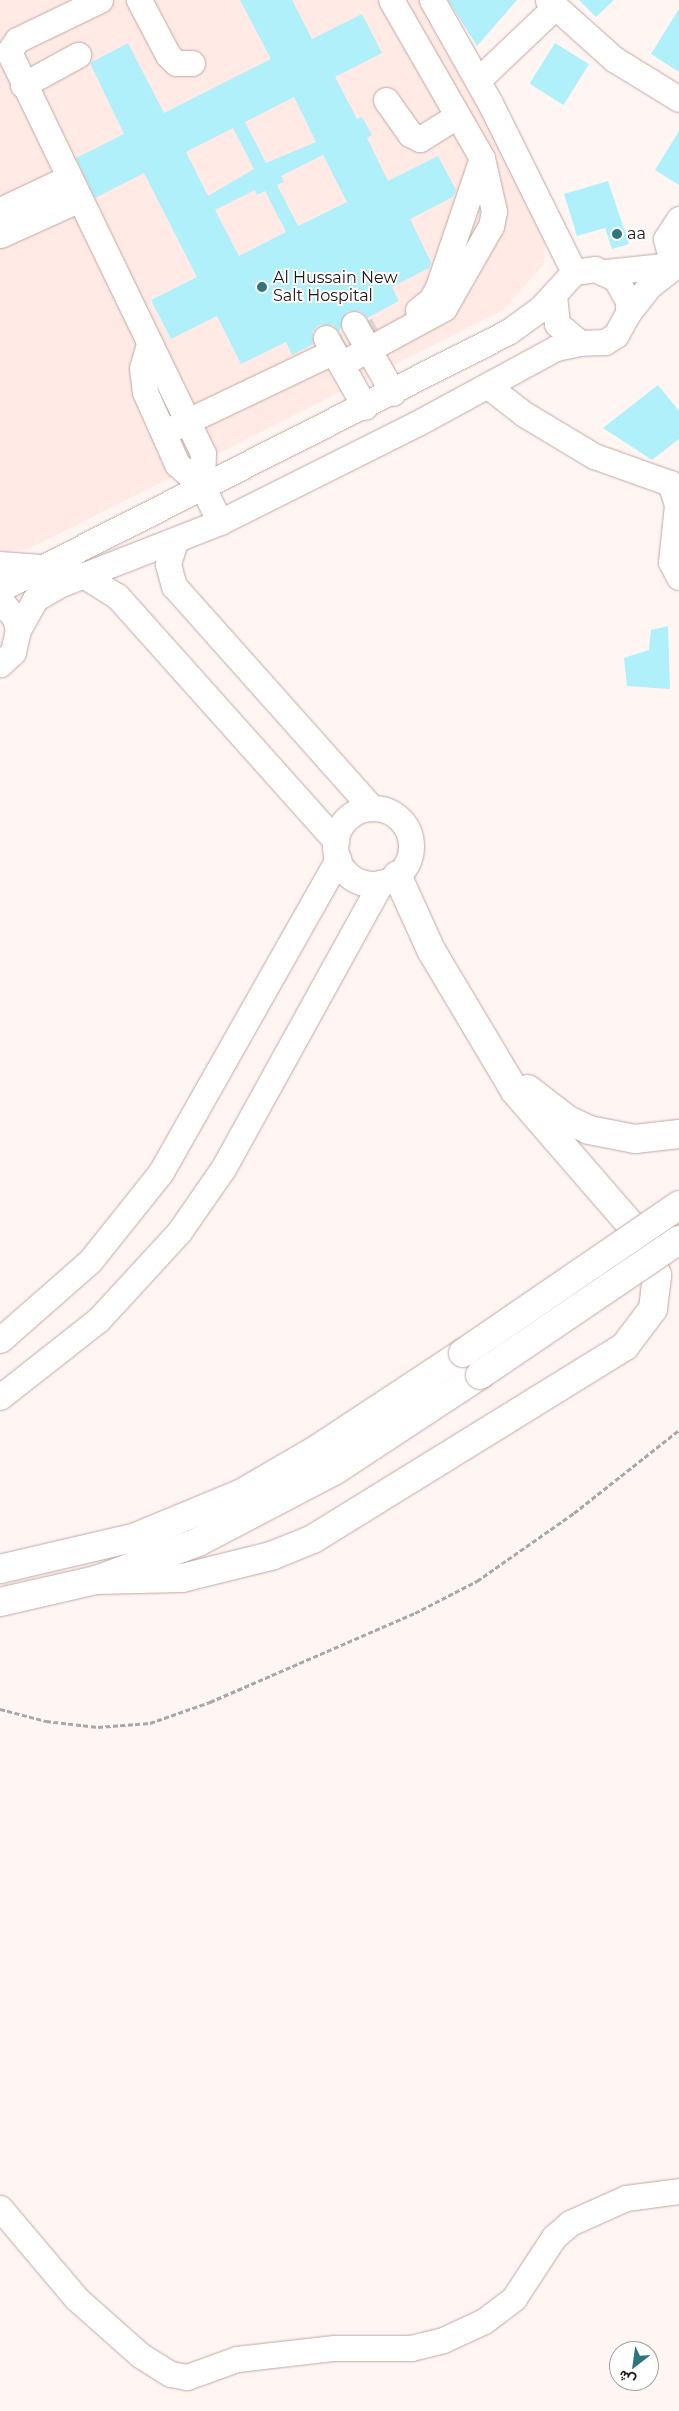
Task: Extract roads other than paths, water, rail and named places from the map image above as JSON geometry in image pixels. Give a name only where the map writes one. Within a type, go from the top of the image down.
[{"type":"main road","points":[[96,1580],[140,1583],[182,1578],[271,1556],[313,1539],[612,1354],[636,1335],[658,1294],[652,1256],[643,1239],[533,1114],[500,1066],[389,879]]},
{"type":"main road","points":[[500,1066],[568,1120],[589,1130],[635,1139],[679,1134]]},
{"type":"main road","points":[[0,1570],[136,1537],[223,1502],[320,1448],[679,1205]]},
{"type":"main road","points":[[0,1602],[96,1580],[173,1553],[266,1509],[386,1439],[679,1240]]},
{"type":"street","points":[[100,0],[11,45],[12,64],[205,461],[202,486]]},
{"type":"street","points":[[139,0],[168,55],[176,63],[192,63]]},
{"type":"street","points":[[161,433],[186,423],[367,334],[434,317],[450,300],[491,226],[493,197],[482,158],[391,0]]},
{"type":"street","points":[[432,0],[478,80],[574,272]]},
{"type":"street","points":[[478,80],[551,4],[614,59],[679,99]]},
{"type":"street","points":[[23,85],[78,54]]},
{"type":"street","points":[[386,100],[410,134],[420,139],[457,116]]},
{"type":"street","points":[[0,210],[73,189]]},
{"type":"street","points":[[0,235],[73,189]]},
{"type":"street","points":[[676,264],[666,239],[679,219]]},
{"type":"street","points":[[0,589],[202,486],[393,393],[508,332],[554,295],[574,272],[606,272],[676,264]]},
{"type":"street","points":[[0,664],[13,652],[18,630],[35,599],[83,575],[175,542],[220,522],[488,386],[556,348],[580,343],[598,343],[616,335],[628,314],[648,287],[676,264]]},
{"type":"street","points":[[606,272],[624,289],[628,314]]},
{"type":"street","points":[[554,295],[557,324],[580,343]]},
{"type":"street","points":[[367,334],[393,393]]},
{"type":"street","points":[[149,344],[142,380],[161,433],[181,471],[202,486],[220,522]]},
{"type":"street","points":[[330,352],[364,407]]},
{"type":"street","points":[[488,386],[524,414],[594,456],[670,483],[677,505],[671,562],[679,577]]},
{"type":"street","points":[[0,1397],[99,1319],[179,1232],[224,1167],[389,879],[411,852],[406,826],[397,816],[372,808],[174,586],[168,564],[175,542]]},
{"type":"street","points":[[0,564],[32,569],[48,566]]},
{"type":"street","points":[[83,575],[116,596],[337,850],[355,879],[389,879]]},
{"type":"street","points":[[0,600],[12,613],[18,630]]},
{"type":"street","points":[[0,1340],[90,1261],[161,1172],[337,850],[352,815],[372,808]]},
{"type":"street","points":[[0,2208],[90,2310],[155,2366],[187,2377],[237,2359],[334,2348],[411,2348],[443,2340],[484,2321],[514,2298],[554,2237],[570,2223],[626,2198],[679,2191]]},
{"type":"tunnel","points":[[324,356],[378,329]]},
{"type":"place","name":"aa","points":[[617,234]]},
{"type":"place","name":"Al Hussain New Salt Hospital","points":[[262,287]]}]
